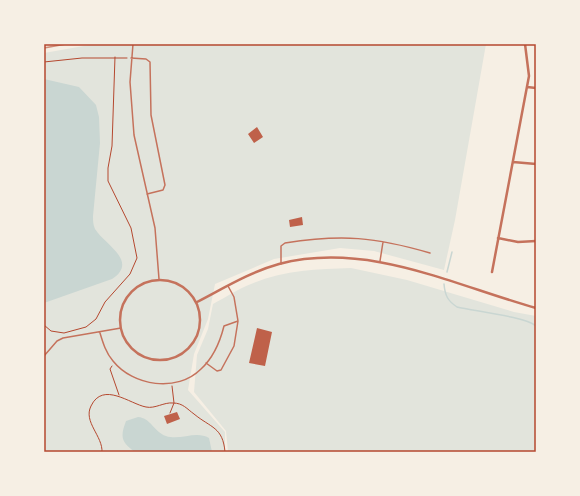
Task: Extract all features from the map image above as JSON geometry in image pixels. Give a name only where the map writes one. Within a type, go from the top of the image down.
[{"type":"street","points":[[492,272],[527,87],[529,72],[525,44]]},
{"type":"street","points":[[527,87],[536,88]]},
{"type":"street","points":[[513,162],[536,164]]},
{"type":"street","points":[[498,238],[523,242],[536,241]]},
{"type":"street","points":[[197,302],[253,273],[281,264],[331,258],[380,261],[409,268],[536,308]]},
{"type":"street","points":[[160,279],[178,283],[189,291],[197,302],[201,321],[198,335],[190,348],[174,358],[154,360],[136,352],[127,342],[121,328],[120,316],[123,305],[137,286],[148,281],[160,279]]},
{"type":"lane","points":[[133,44],[131,58],[131,109],[134,135],[155,228],[160,279]]},
{"type":"lane","points":[[131,58],[146,59],[150,62],[151,115],[165,185],[163,190],[147,194]]},
{"type":"lane","points":[[281,264],[281,246],[285,243],[321,238],[344,237],[384,241],[430,253]]},
{"type":"lane","points":[[380,261],[384,241]]},
{"type":"lane","points":[[206,363],[217,372],[221,370],[234,346],[238,321],[234,297],[228,286]]},
{"type":"lane","points":[[100,333],[105,349],[113,361],[127,374],[147,382],[171,383],[187,379],[201,370],[219,343],[224,326],[238,321]]},
{"type":"lane","points":[[44,356],[57,341],[63,338],[100,333],[121,328]]},
{"type":"path","points":[[44,324],[51,331],[64,333],[86,327],[96,319],[105,302],[130,274],[137,258],[131,228],[108,181],[112,140],[115,57]]},
{"type":"path","points":[[44,62],[115,57],[131,58]]},
{"type":"path","points":[[113,361],[110,369],[119,396]]},
{"type":"path","points":[[170,413],[174,403],[171,383]]},
{"type":"path","points":[[102,452],[98,434],[89,415],[91,406],[103,395],[119,396],[132,403],[147,407],[174,403],[188,407],[193,414],[216,428],[223,438],[225,452]]},
{"type":"shaded area","points":[[95,44],[486,44],[455,220],[444,270],[374,251],[340,248],[274,259],[215,284],[208,319],[194,354],[188,390],[225,432],[225,452],[44,452],[44,53]]},
{"type":"shaded area","points":[[44,79],[79,87],[96,105],[99,117],[100,143],[93,224],[95,229],[117,253],[121,259],[122,266],[119,272],[112,279],[44,303]]},
{"type":"shaded area","points":[[351,268],[407,280],[514,312],[536,316],[536,452],[228,452],[226,431],[194,392],[197,355],[208,329],[213,304],[246,286],[263,279],[300,271]]},
{"type":"shaded area","points":[[138,417],[149,422],[158,431],[166,436],[177,437],[199,435],[209,438],[212,452],[135,452],[124,442],[123,431],[126,421]]},
{"type":"building","points":[[257,127],[263,137],[254,143],[248,134]]},
{"type":"building","points":[[302,217],[303,225],[290,227],[289,220]]},
{"type":"building","points":[[257,328],[272,332],[265,366],[249,363]]},
{"type":"building","points":[[177,412],[180,419],[167,424],[164,416]]},
{"type":"waterway","points":[[447,272],[452,252]]},
{"type":"waterway","points":[[444,284],[445,292],[448,298],[451,303],[457,307],[511,317],[536,326]]},
{"type":"railway","points":[[44,48],[66,44]]}]
